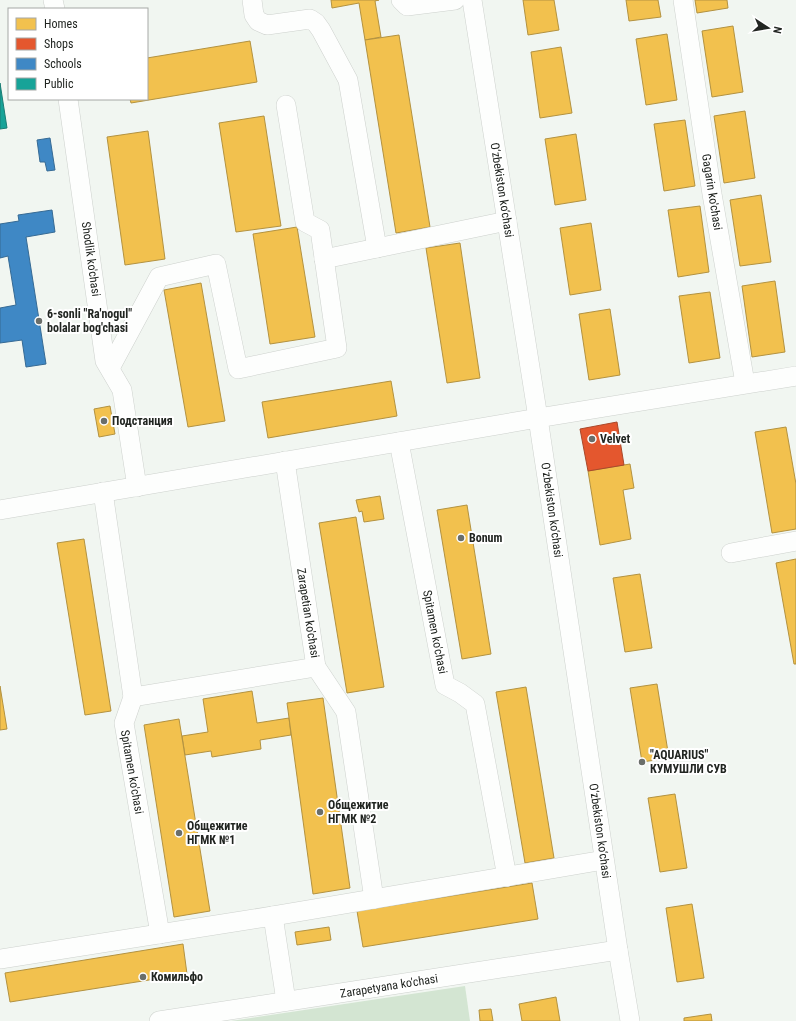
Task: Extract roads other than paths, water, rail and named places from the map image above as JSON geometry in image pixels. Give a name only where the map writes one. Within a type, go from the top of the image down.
[{"type":"street","points":[[252,0],[254,15],[258,21],[267,25],[310,19],[316,23],[348,80],[377,248]]},
{"type":"street","points":[[401,0],[407,6],[455,0]]},
{"type":"street","name":"O‘zbekiston ko‘chasi","points":[[472,0],[538,418],[604,860],[630,1021]]},
{"type":"street","name":"Gagarin ko'chasi","points":[[683,0],[712,194],[745,384]]},
{"type":"street","name":"Shodlik ko'chasi","points":[[68,100],[105,361],[122,390],[137,486]]},
{"type":"street","points":[[110,368],[159,277],[216,264],[238,368],[337,348],[320,230],[305,222],[286,105]]},
{"type":"street","points":[[324,260],[507,221]]},
{"type":"street","points":[[0,510],[538,418],[796,376]]},
{"type":"street","name":"Spitamen ko'chasi","points":[[399,442],[444,685],[460,693],[475,704],[507,876]]},
{"type":"street","name":"Zarapetian ko'chasi","points":[[285,461],[316,667],[346,712],[374,899]]},
{"type":"street","name":"Spitamen ko'chasi","points":[[103,492],[133,697],[124,723],[160,934]]},
{"type":"street","points":[[732,554],[796,541]]},
{"type":"street","points":[[133,697],[316,667]]},
{"type":"street","points":[[0,959],[273,916],[604,860]]},
{"type":"street","points":[[273,916],[286,1002]]},
{"type":"street","name":"Zarapetyana ko'chasi","points":[[159,1021],[618,950]]},
{"type":"place","name":"6-sonli \"Ra'nogul\" bolalar bog'chasi","points":[[39,321]]},
{"type":"place","name":"Подстанция","points":[[104,421]]},
{"type":"place","name":"Velvet","points":[[592,439]]},
{"type":"place","name":"Bonum","points":[[461,538]]},
{"type":"place","name":"\"AQUARIUS\" КУМУШЛИ СУВ","points":[[642,762]]},
{"type":"place","name":"Общежитие НГМК №2","points":[[320,812]]},
{"type":"place","name":"Общежитие НГМК №1","points":[[179,833]]},
{"type":"place","name":"Комильфо","points":[[143,977]]}]
